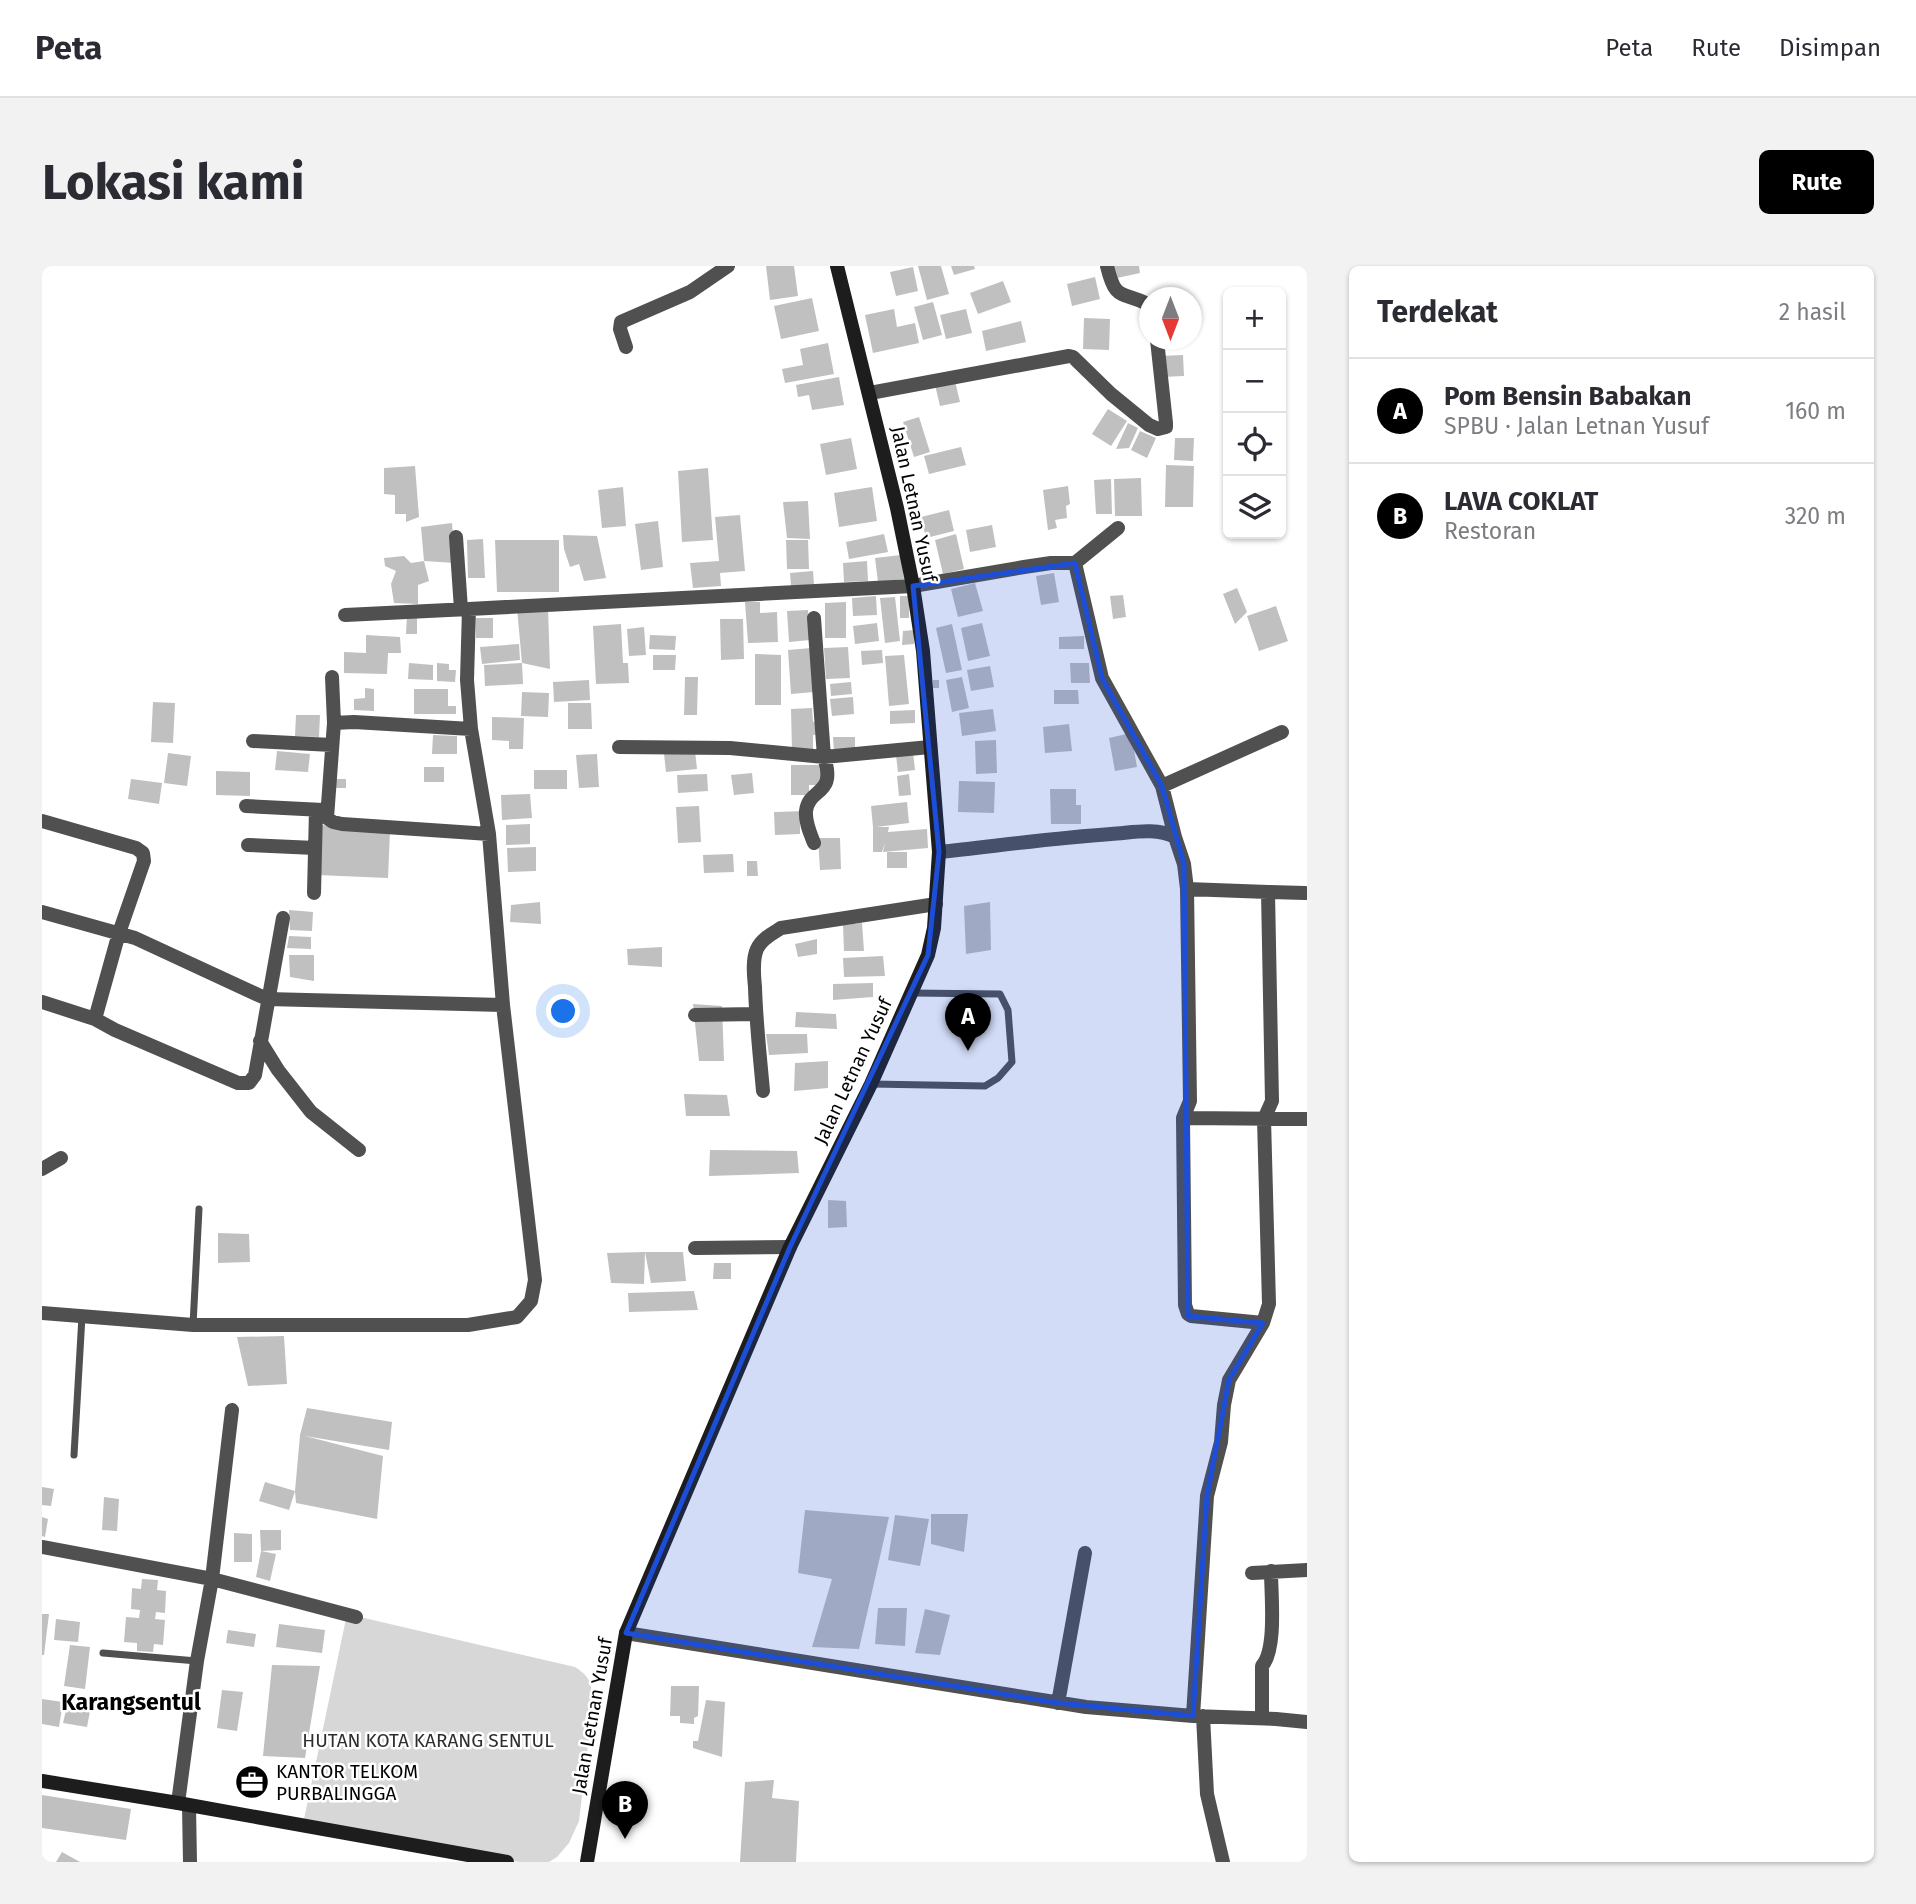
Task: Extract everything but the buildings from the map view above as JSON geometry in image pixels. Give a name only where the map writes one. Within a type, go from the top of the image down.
[{"type":"street","points":[[626,347],[620,328],[621,322],[690,292],[728,266]]},
{"type":"street","name":"Jalan Letnan Yusuf","points":[[587,1862],[626,1633],[790,1247],[871,1084],[928,956],[934,928],[939,852],[923,651],[897,508],[837,266]]},
{"type":"street","points":[[1107,266],[1111,282],[1119,293],[1139,301]]},
{"type":"street","points":[[870,393],[1066,355],[1073,357],[1111,394],[1149,425],[1158,429],[1166,427],[1158,350]]},
{"type":"street","points":[[345,615],[913,586],[1051,563],[1075,563],[1118,528]]},
{"type":"street","points":[[42,1313],[194,1325],[468,1325],[517,1317],[531,1301],[535,1280],[503,1005],[489,834],[471,729],[465,609],[456,537]]},
{"type":"street","points":[[1075,563],[1102,678],[1163,786],[1184,864],[1187,889],[1190,1101],[1183,1118],[1185,1299],[1188,1314],[1263,1323]]},
{"type":"street","points":[[814,618],[824,757],[827,765],[826,785],[808,803],[806,811],[807,825],[814,843]]},
{"type":"street","points":[[314,894],[315,848],[334,723],[332,677]]},
{"type":"street","points":[[334,723],[471,729]]},
{"type":"street","points":[[1163,786],[1282,732]]},
{"type":"street","points":[[253,741],[332,745]]},
{"type":"street","points":[[619,747],[730,748],[824,757],[930,747]]},
{"type":"street","points":[[246,806],[322,810]]},
{"type":"street","points":[[322,810],[327,818],[342,824],[489,834]]},
{"type":"street","points":[[42,821],[136,848],[142,853],[144,861],[119,933],[95,1019]]},
{"type":"street","points":[[939,852],[1122,833],[1160,832],[1175,837]]},
{"type":"street","points":[[248,845],[315,848]]},
{"type":"street","points":[[1187,889],[1305,893]]},
{"type":"street","points":[[1223,1862],[1207,1794],[1198,1716],[1207,1496],[1222,1442],[1224,1405],[1229,1380],[1263,1323],[1270,1296],[1264,1119],[1272,1101],[1268,892]]},
{"type":"street","points":[[763,1091],[755,1014],[754,970],[756,951],[769,935],[781,928],[936,904]]},
{"type":"street","points":[[42,912],[135,939],[267,999],[503,1005]]},
{"type":"street","points":[[42,1002],[95,1019],[238,1083],[249,1083],[255,1075],[283,918]]},
{"type":"street","points":[[695,1015],[755,1014]]},
{"type":"street","points":[[260,1041],[278,1070],[312,1112],[359,1150]]},
{"type":"street","points":[[1183,1118],[1307,1119]]},
{"type":"street","points":[[42,1169],[61,1158]]},
{"type":"street","points":[[695,1248],[790,1247]]},
{"type":"street","points":[[190,1862],[183,1804],[197,1661],[212,1579],[232,1410]]},
{"type":"street","points":[[42,1547],[212,1579],[356,1617]]},
{"type":"street","points":[[1058,1703],[1085,1553]]},
{"type":"street","points":[[1252,1573],[1307,1570]]},
{"type":"street","points":[[1262,1718],[1262,1666],[1268,1659],[1272,1638],[1271,1571]]},
{"type":"street","points":[[626,1633],[1086,1707],[1307,1722]]},
{"type":"street","points":[[42,1781],[507,1862]]},
{"type":"lane","points":[[871,1084],[985,1086],[998,1078],[1012,1062],[1008,1010],[1000,994],[910,993]]},
{"type":"lane","points":[[194,1325],[199,1209]]},
{"type":"lane","points":[[74,1455],[82,1315]]},
{"type":"lane","points":[[103,1653],[197,1661]]},
{"type":"highlighted area","points":[[1075,563],[1102,678],[1162,786],[1184,864],[1188,1316],[1263,1323],[1229,1380],[1207,1496],[1193,1716],[1058,1703],[626,1633],[790,1247],[928,955],[939,852],[913,586]]},
{"type":"green space","name":"HUTAN KOTA KARANG SENTUL","points":[[347,1614],[575,1667],[588,1678],[593,1703],[579,1821],[569,1843],[557,1857],[549,1862],[519,1862],[303,1824]]},
{"type":"place","name":"Pom Bensin Babakan","points":[[968,1051]]},
{"type":"place","name":"KANTOR TELKOM PURBALINGGA","points":[[252,1782]]},
{"type":"place","name":"LAVA COKLAT","points":[[625,1839]]},
{"type":"district","name":"Karangsentul","points":[[131,1702]]}]
